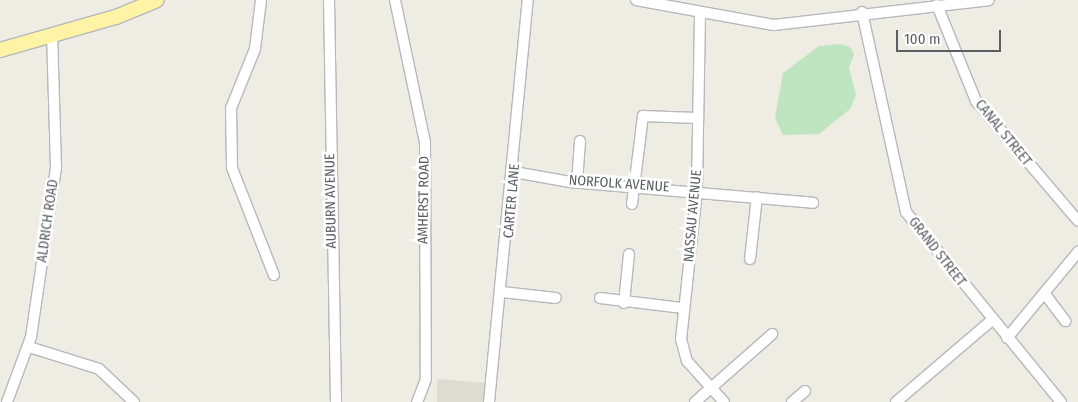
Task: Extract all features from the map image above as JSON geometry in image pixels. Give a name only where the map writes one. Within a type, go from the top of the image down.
[{"type":"main road","points":[[0,50],[52,35],[152,1]]},
{"type":"street","points":[[261,0],[255,49],[231,108],[232,168],[274,275]]},
{"type":"street","name":"AUBURN AVENUE","points":[[329,0],[336,402]]},
{"type":"street","name":"AMHERST ROAD","points":[[395,0],[425,142],[426,379],[417,402]]},
{"type":"street","name":"CARTER LANE","points":[[490,402],[514,172],[528,0]]},
{"type":"street","points":[[636,0],[700,15],[774,25],[862,12],[989,0]]},
{"type":"street","name":"CANAL STREET","points":[[937,5],[976,101],[1078,221]]},
{"type":"street","name":"GRAND STREET","points":[[862,12],[906,212],[992,320],[1061,402]]},
{"type":"street","name":"NASSAU AVENUE","points":[[700,15],[696,118],[697,190],[683,308],[684,354],[724,402]]},
{"type":"street","name":"ALDRICH ROAD","points":[[7,402],[29,347],[57,155],[52,35]]},
{"type":"street","points":[[632,204],[643,116],[696,118]]},
{"type":"street","points":[[577,182],[580,141]]},
{"type":"street","name":"NORFOLK AVENUE","points":[[514,172],[577,182],[697,190],[812,203]]},
{"type":"street","points":[[750,259],[757,197]]},
{"type":"street","points":[[1007,338],[1078,252]]},
{"type":"street","points":[[624,303],[629,254]]},
{"type":"street","points":[[502,292],[556,298]]},
{"type":"street","points":[[1045,294],[1066,321]]},
{"type":"street","points":[[600,298],[624,303],[683,308]]},
{"type":"street","points":[[896,402],[992,320]]},
{"type":"street","points":[[695,402],[772,334]]},
{"type":"street","points":[[29,347],[99,369],[134,402]]},
{"type":"street","points":[[792,402],[805,392]]},
{"type":"shaded area","points":[[437,379],[485,383],[483,402],[437,402]]},
{"type":"green space","points":[[840,44],[850,47],[854,54],[849,68],[856,95],[850,109],[819,134],[783,135],[775,118],[783,73],[819,46]]}]
